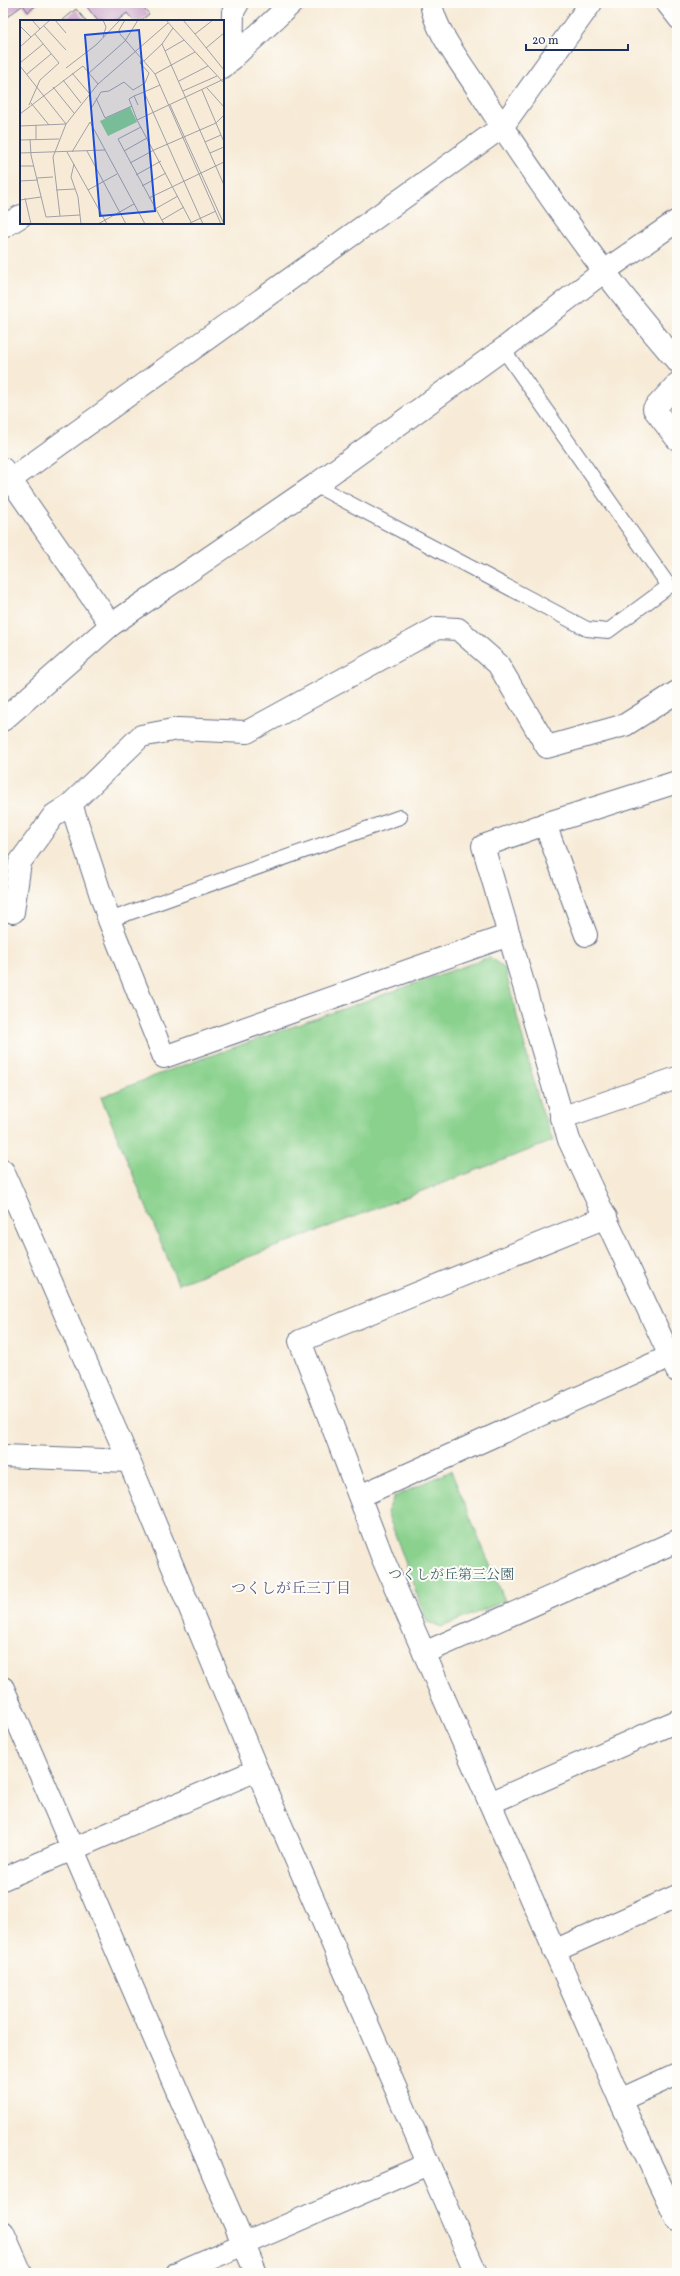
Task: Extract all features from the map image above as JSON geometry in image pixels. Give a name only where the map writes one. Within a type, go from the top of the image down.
[{"type":"street","points":[[228,63],[233,12],[238,3]]},
{"type":"street","points":[[228,63],[292,3]]},
{"type":"street","points":[[431,3],[439,26],[502,127],[603,272],[677,361]]},
{"type":"street","points":[[111,625],[6,475],[502,127],[591,3]]},
{"type":"street","points":[[3,227],[20,217]]},
{"type":"street","points":[[3,720],[111,625],[315,485],[504,348],[603,272],[677,221]]},
{"type":"street","points":[[677,384],[654,409],[677,439]]},
{"type":"street","points":[[13,912],[20,862],[54,815],[70,804],[141,736],[178,729],[247,732],[437,628],[458,628],[498,664],[547,747],[625,725],[677,692]]},
{"type":"street","points":[[360,1496],[674,1363],[569,1140],[483,846],[545,824],[677,782]]},
{"type":"street","points":[[70,804],[109,920],[164,1057],[510,935]]},
{"type":"street","points":[[545,824],[586,935]]},
{"type":"street","points":[[562,1118],[677,1078]]},
{"type":"street","points":[[3,1171],[129,1461],[257,1770],[476,2273]]},
{"type":"street","points":[[606,1217],[300,1341],[383,1559],[620,2100],[677,2220]]},
{"type":"street","points":[[3,1456],[129,1461]]},
{"type":"street","points":[[424,1653],[677,1541]]},
{"type":"street","points":[[3,1688],[256,2273]]},
{"type":"street","points":[[490,1803],[677,1721]]},
{"type":"street","points":[[3,1879],[257,1770]]},
{"type":"street","points":[[554,1951],[677,1896]]},
{"type":"street","points":[[620,2100],[677,2074]]},
{"type":"street","points":[[177,2273],[428,2164]]},
{"type":"street","points":[[3,2232],[21,2273]]},
{"type":"lane","points":[[662,3],[677,22]]},
{"type":"lane","points":[[315,485],[587,629],[608,632],[669,586],[504,348]]},
{"type":"lane","points":[[109,920],[400,817]]},
{"type":"green space","points":[[490,957],[505,969],[539,1102],[553,1141],[178,1284],[101,1097],[170,1070]]},
{"type":"green space","name":"つくしが丘第三公園","points":[[451,1471],[505,1601],[442,1627],[427,1622],[387,1512],[394,1497]]},
{"type":"building","points":[[3,3],[39,3],[28,12],[23,5],[7,17],[3,11]]},
{"type":"building","points":[[84,3],[140,3],[149,14],[141,20],[133,20],[127,13],[118,20],[97,20]]},
{"type":"building","points":[[76,9],[85,20],[63,20]]},
{"type":"district","name":"つくしが丘三丁目","points":[[291,1588]]}]
